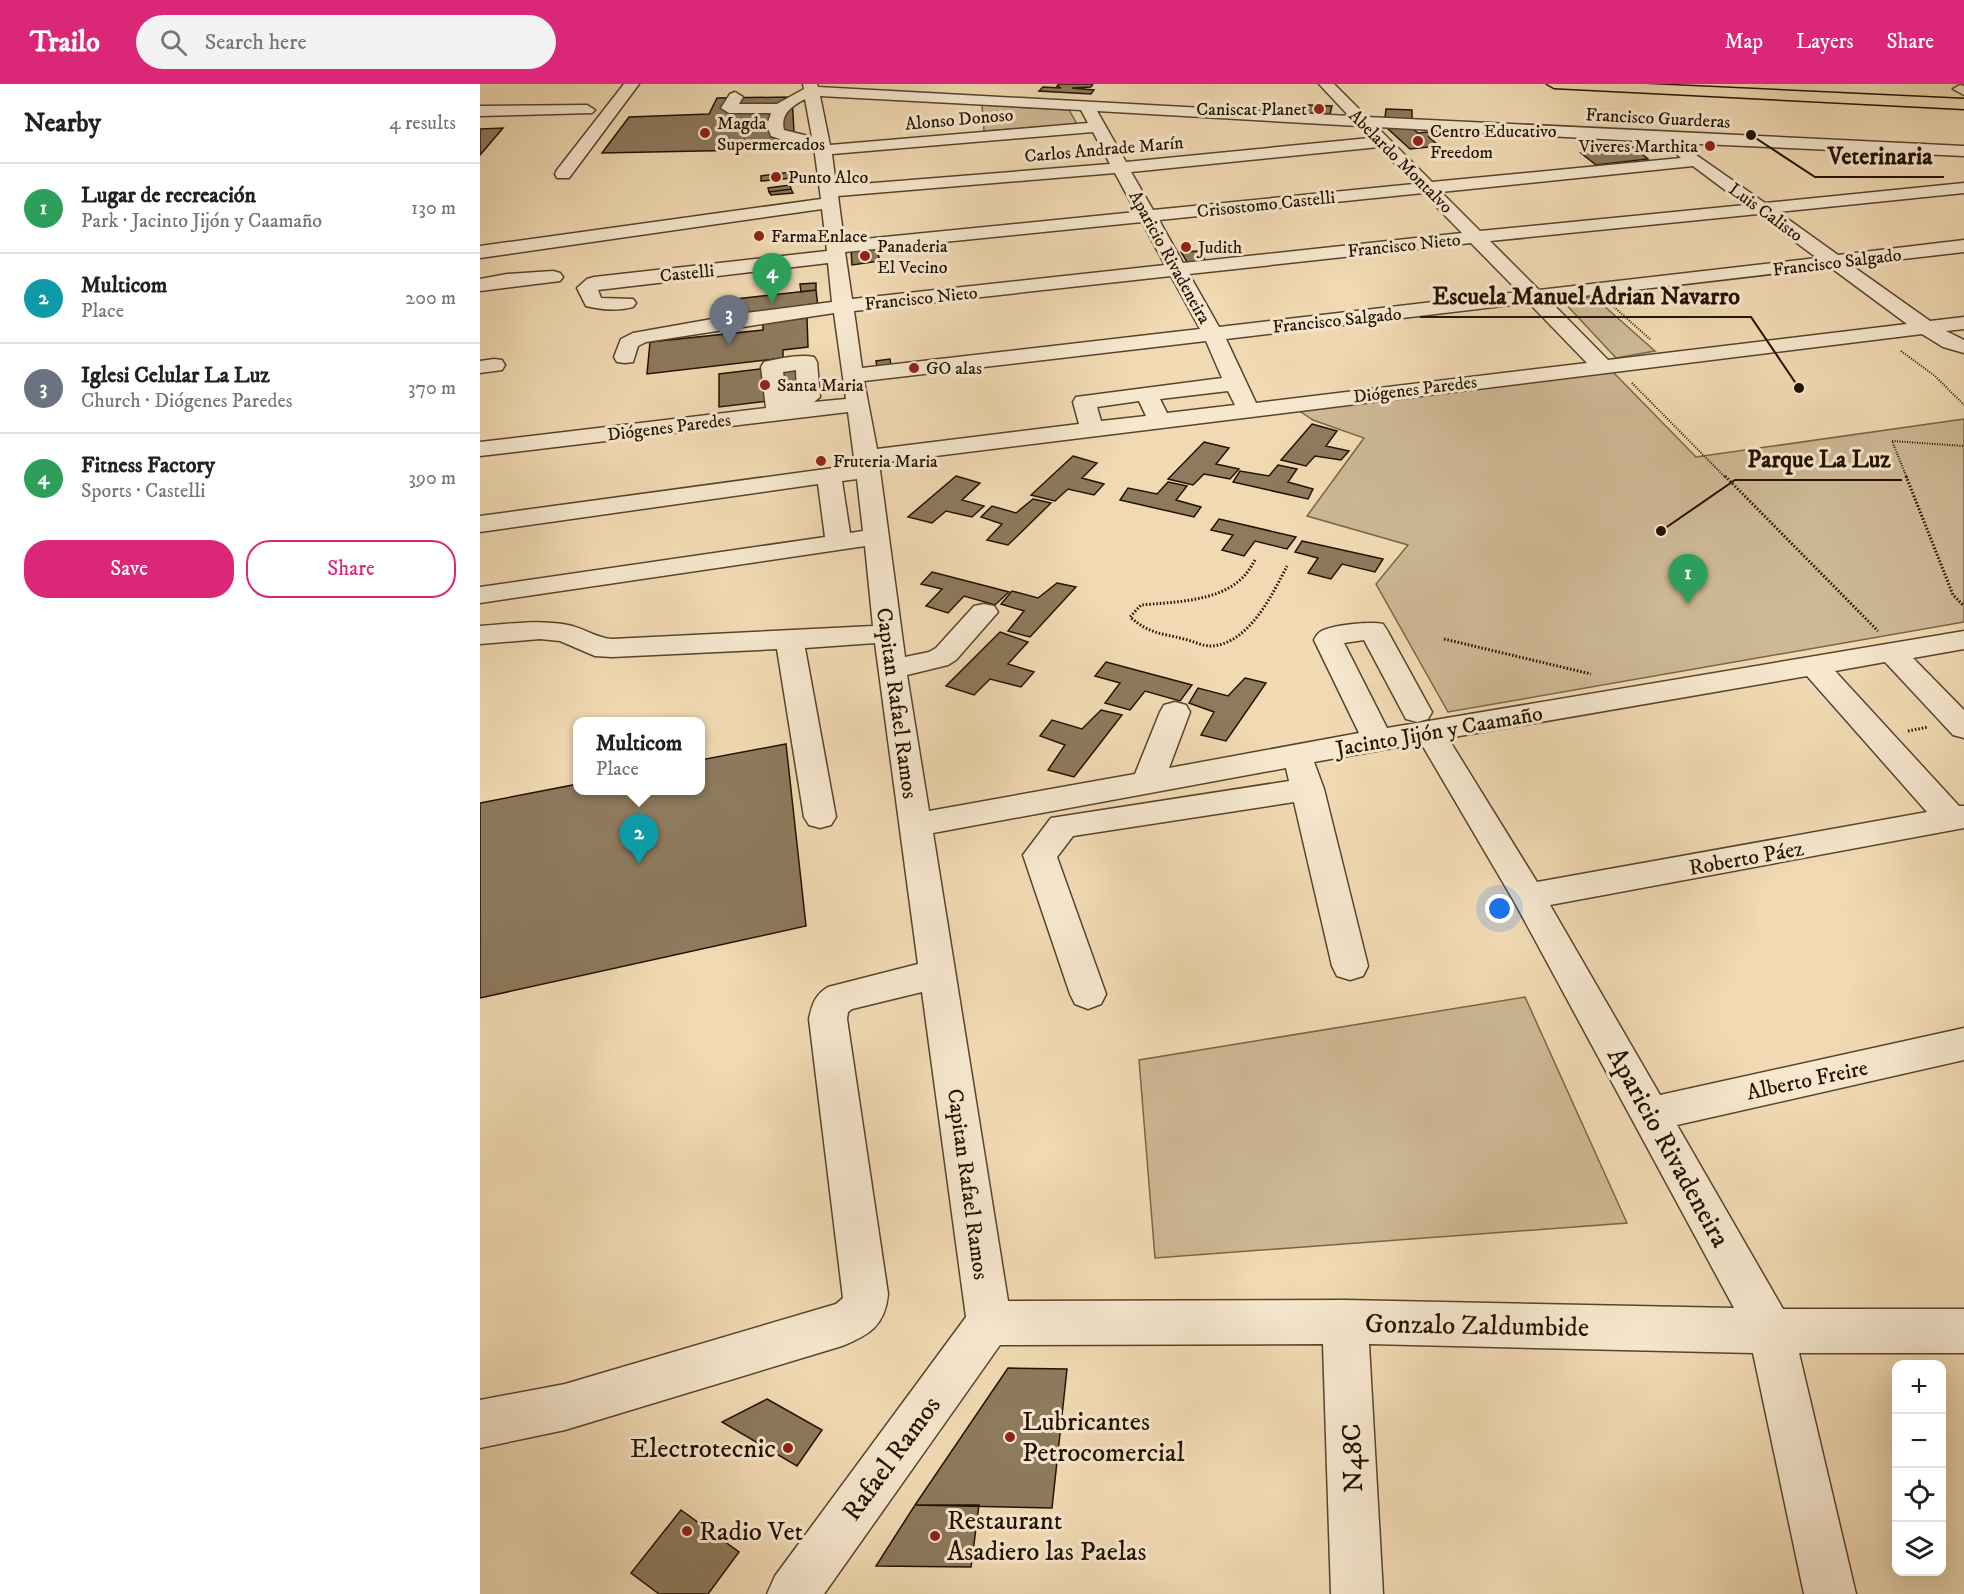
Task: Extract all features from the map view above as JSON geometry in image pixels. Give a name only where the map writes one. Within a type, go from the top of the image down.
[{"type":"main road","points":[[1554,84],[1963,94]]},
{"type":"main road","points":[[1632,84],[1963,94]]},
{"type":"main road","points":[[1773,84],[1963,94]]},
{"type":"main road","points":[[1925,87],[1963,94]]},
{"type":"street","points":[[563,174],[632,84]]},
{"type":"street","name":"Abelardo Montalvo","points":[[1326,84],[1603,367]]},
{"type":"street","points":[[735,97],[729,108],[760,102],[781,108],[811,88]]},
{"type":"street","name":"Francisco Guarderas","points":[[811,88],[1087,107],[1964,152]]},
{"type":"street","name":"Capitan Rafael Ramos","points":[[811,88],[822,146],[855,390],[878,537],[892,669],[989,1323]]},
{"type":"street","name":"Aparicio Rivadeneira","points":[[1087,107],[1213,334],[1248,410]]},
{"type":"street","name":"Alonso Donoso","points":[[781,108],[775,124],[777,133],[822,146],[1098,126]]},
{"type":"street","points":[[480,111],[587,110]]},
{"type":"street","name":"Luis Calisto","points":[[1664,138],[1931,331],[1950,343],[1964,347]]},
{"type":"street","name":"Carlos Andrade Marín","points":[[480,252],[829,198],[1383,142]]},
{"type":"street","name":"Crisostomo Castelli","points":[[837,252],[1147,216],[1696,161]]},
{"type":"street","name":"Francisco Nieto","points":[[625,357],[628,343],[640,337],[746,318],[1477,237],[1964,188]]},
{"type":"street","name":"Francisco Salgado","points":[[855,390],[1213,334],[1964,246]]},
{"type":"street","name":"Castelli","points":[[626,303],[605,305],[593,302],[587,288],[594,283],[837,252]]},
{"type":"street","points":[[480,285],[507,280],[553,278]]},
{"type":"street","name":"Diógenes Paredes","points":[[480,524],[828,475],[867,464],[1092,429],[1603,367],[1931,331],[1964,323]]},
{"type":"street","points":[[1931,331],[1964,331]]},
{"type":"street","points":[[1092,429],[1084,402],[1236,383]]},
{"type":"street","name":"Diógenes Paredes","points":[[480,449],[777,407],[855,390]]},
{"type":"street","points":[[1146,394],[1160,421]]},
{"type":"street","points":[[828,475],[839,542]]},
{"type":"street","points":[[480,595],[878,537]]},
{"type":"street","points":[[892,669],[938,659],[946,654],[984,612]]},
{"type":"street","name":"Aparicio Rivadeneira","points":[[1378,740],[1328,640],[1331,637],[1372,630],[1423,721],[1528,896],[1771,1330],[1830,1594]]},
{"type":"street","points":[[480,635],[549,631],[566,633],[595,647],[612,648],[887,633]]},
{"type":"street","points":[[790,640],[820,817]]},
{"type":"street","name":"Jacinto Jijón y Caamaño","points":[[915,825],[1378,740],[1423,721],[1813,665],[1886,643],[1964,640]]},
{"type":"street","points":[[1886,643],[1951,727]]},
{"type":"street","points":[[1813,665],[1958,818]]},
{"type":"street","points":[[1148,783],[1175,712]]},
{"type":"street","points":[[1297,755],[1308,789],[1350,966]]},
{"type":"street","points":[[1088,994],[1040,855],[1063,826],[1308,789]]},
{"type":"street","name":"Roberto Páez","points":[[1528,896],[1958,818]]},
{"type":"street","points":[[480,1424],[565,1407],[842,1324],[858,1316],[865,1306],[866,1294],[828,1019],[831,1004],[841,997],[938,974]]},
{"type":"street","name":"Alberto Freire","points":[[1651,1114],[1964,1044]]},
{"type":"street","name":"Gonzalo Zaldumbide","points":[[989,1323],[1346,1322],[1771,1330],[1964,1331]]},
{"type":"street","name":"N48C","points":[[1346,1322],[1358,1594]]},
{"type":"street","name":"Rafael Ramos","points":[[793,1594],[989,1323]]},
{"type":"path","points":[[1608,302],[1658,347]]},
{"type":"path","points":[[1898,349],[1935,376],[1964,405]]},
{"type":"path","points":[[1628,378],[1886,643]]},
{"type":"path","points":[[1964,446],[1892,441],[1953,595],[1964,606]]},
{"type":"path","points":[[1255,560],[1241,581],[1212,594],[1173,602],[1141,605],[1130,616],[1149,634],[1211,646],[1233,641],[1252,621],[1276,589],[1287,566]]},
{"type":"path","points":[[1444,639],[1591,674]]},
{"type":"path","points":[[1898,733],[1951,727]]},
{"type":"shaded area","points":[[982,105],[1069,110],[1077,124],[984,131]]},
{"type":"shaded area","points":[[1594,297],[1655,351],[1616,358],[1562,300]]},
{"type":"shaded area","points":[[1613,372],[1696,457],[1964,419],[1964,622],[1448,712],[1376,584],[1408,545],[1307,516],[1364,438],[1313,420],[1295,408]]},
{"type":"shaded area","points":[[1525,997],[1627,1223],[1155,1258],[1139,1060]]},
{"type":"building","points":[[1059,84],[1093,84],[1091,87],[1072,88],[1094,90],[1091,94],[1039,91],[1043,87],[1061,88],[1057,86]]},
{"type":"building","name":"Magda Supermercados","points":[[792,97],[795,149],[602,153],[629,117],[709,114],[717,98]]},
{"type":"building","name":"Caniscat Planet","points":[[1308,105],[1332,106],[1330,114],[1305,113]]},
{"type":"building","points":[[1386,109],[1412,110],[1412,119],[1385,118]]},
{"type":"building","points":[[503,128],[480,155],[480,129]]},
{"type":"building","name":"Centro Educativo Freedom","points":[[1387,128],[1412,128],[1418,133],[1437,131],[1442,135],[1429,137],[1439,146],[1410,149]]},
{"type":"building","points":[[1643,146],[1652,152],[1641,153],[1648,159],[1596,165],[1581,153]]},
{"type":"building","name":"Punto Alco","points":[[791,172],[792,178],[761,181],[761,176]]},
{"type":"building","points":[[790,185],[791,189],[769,192],[768,188]]},
{"type":"building","points":[[791,189],[793,193],[771,195],[769,192]]},
{"type":"building","name":"Panaderia El Vecino","points":[[876,247],[880,261],[852,265],[851,250]]},
{"type":"building","points":[[1200,251],[1207,263],[1189,265],[1181,252]]},
{"type":"building","points":[[816,283],[816,290],[801,292],[800,284]]},
{"type":"building","points":[[816,290],[818,307],[727,317],[727,300]]},
{"type":"building","points":[[807,318],[808,347],[783,350],[783,358],[647,374],[650,342],[763,330],[763,323]]},
{"type":"building","points":[[890,359],[891,365],[877,367],[876,361]]},
{"type":"building","name":"Santa Maria","points":[[809,363],[811,396],[719,407],[719,374]]},
{"type":"building","points":[[1312,424],[1337,431],[1326,446],[1349,451],[1341,460],[1315,456],[1306,466],[1281,460]]},
{"type":"building","points":[[1204,442],[1229,448],[1216,464],[1239,469],[1230,479],[1204,474],[1193,485],[1168,479]]},
{"type":"building","points":[[1073,456],[1097,463],[1082,478],[1104,484],[1094,495],[1068,489],[1055,501],[1031,495]]},
{"type":"building","points":[[1278,465],[1297,469],[1288,482],[1313,489],[1308,499],[1233,482],[1240,471],[1269,476]]},
{"type":"building","points":[[956,476],[980,483],[962,500],[984,506],[972,517],[946,511],[932,523],[908,517]]},
{"type":"building","points":[[1168,482],[1187,486],[1176,500],[1201,507],[1194,517],[1120,500],[1128,488],[1157,494]]},
{"type":"building","points":[[1033,499],[1051,503],[1008,545],[987,540],[1002,524],[981,517],[992,506],[1016,513]]},
{"type":"building","points":[[1219,519],[1296,537],[1287,549],[1255,541],[1244,556],[1222,550],[1233,535],[1211,530]]},
{"type":"building","points":[[1302,541],[1383,559],[1375,572],[1342,564],[1331,579],[1308,573],[1318,558],[1295,552]]},
{"type":"building","points":[[932,572],[1009,592],[995,605],[964,596],[948,613],[926,606],[942,589],[921,584]]},
{"type":"building","points":[[1057,583],[1076,587],[1030,637],[1008,631],[1024,611],[1001,604],[1012,591],[1038,598]]},
{"type":"building","points":[[1000,632],[1028,642],[1008,664],[1034,672],[1021,687],[990,679],[974,695],[946,686]]},
{"type":"building","points":[[1106,662],[1192,685],[1180,701],[1145,691],[1130,710],[1105,703],[1120,683],[1095,676]]},
{"type":"building","points":[[1245,678],[1266,683],[1226,741],[1201,735],[1214,712],[1189,703],[1198,688],[1228,696]]},
{"type":"building","points":[[1101,710],[1122,715],[1074,777],[1048,770],[1065,745],[1040,736],[1052,720],[1082,729]]},
{"type":"building","points":[[786,744],[806,926],[480,998],[480,803],[573,785],[573,795],[705,795],[705,759]]},
{"type":"building","name":"Lubricantes Petrocomercial","points":[[1008,1368],[1067,1369],[1052,1508],[915,1505]]},
{"type":"building","name":"Electrotecnic","points":[[767,1399],[822,1430],[797,1466],[722,1422]]},
{"type":"building","name":"Restaurant Asadiero las Paelas","points":[[915,1505],[979,1505],[971,1567],[876,1566]]},
{"type":"building","name":"Radio Vet","points":[[681,1510],[739,1552],[708,1594],[659,1594],[631,1573]]},
{"type":"place","name":"Caniscat Planet","points":[[1319,109]]},
{"type":"place","name":"Magda Supermercados","points":[[705,133]]},
{"type":"place","name":"Veterinaria","points":[[1751,135]]},
{"type":"place","name":"Centro Educativo Freedom","points":[[1418,141]]},
{"type":"place","name":"Viveres Marthita","points":[[1710,146]]},
{"type":"place","name":"Punto Alco","points":[[776,177]]},
{"type":"place","name":"FarmaEnlace","points":[[759,236]]},
{"type":"place","name":"Judith","points":[[1186,247]]},
{"type":"place","name":"Panaderia El Vecino","points":[[865,256]]},
{"type":"place","name":"Fitness Factory","points":[[772,303]]},
{"type":"place","name":"Iglesi Celular La Luz","points":[[729,345]]},
{"type":"place","name":"GO alas","points":[[914,368]]},
{"type":"place","name":"Santa Maria","points":[[765,385]]},
{"type":"place","name":"Escuela Manuel Adrian Navarro","points":[[1799,388]]},
{"type":"place","name":"Fruteria Maria","points":[[821,461]]},
{"type":"place","name":"Parque La Luz","points":[[1661,531]]},
{"type":"place","name":"Lugar de recreación","points":[[1688,604]]},
{"type":"place","name":"Multicom","points":[[639,864]]},
{"type":"place","name":"Lubricantes Petrocomercial","points":[[1010,1437]]},
{"type":"place","name":"Electrotecnic","points":[[788,1448]]},
{"type":"place","name":"Radio Vet","points":[[687,1531]]},
{"type":"place","name":"Restaurant Asadiero las Paelas","points":[[935,1536]]}]
